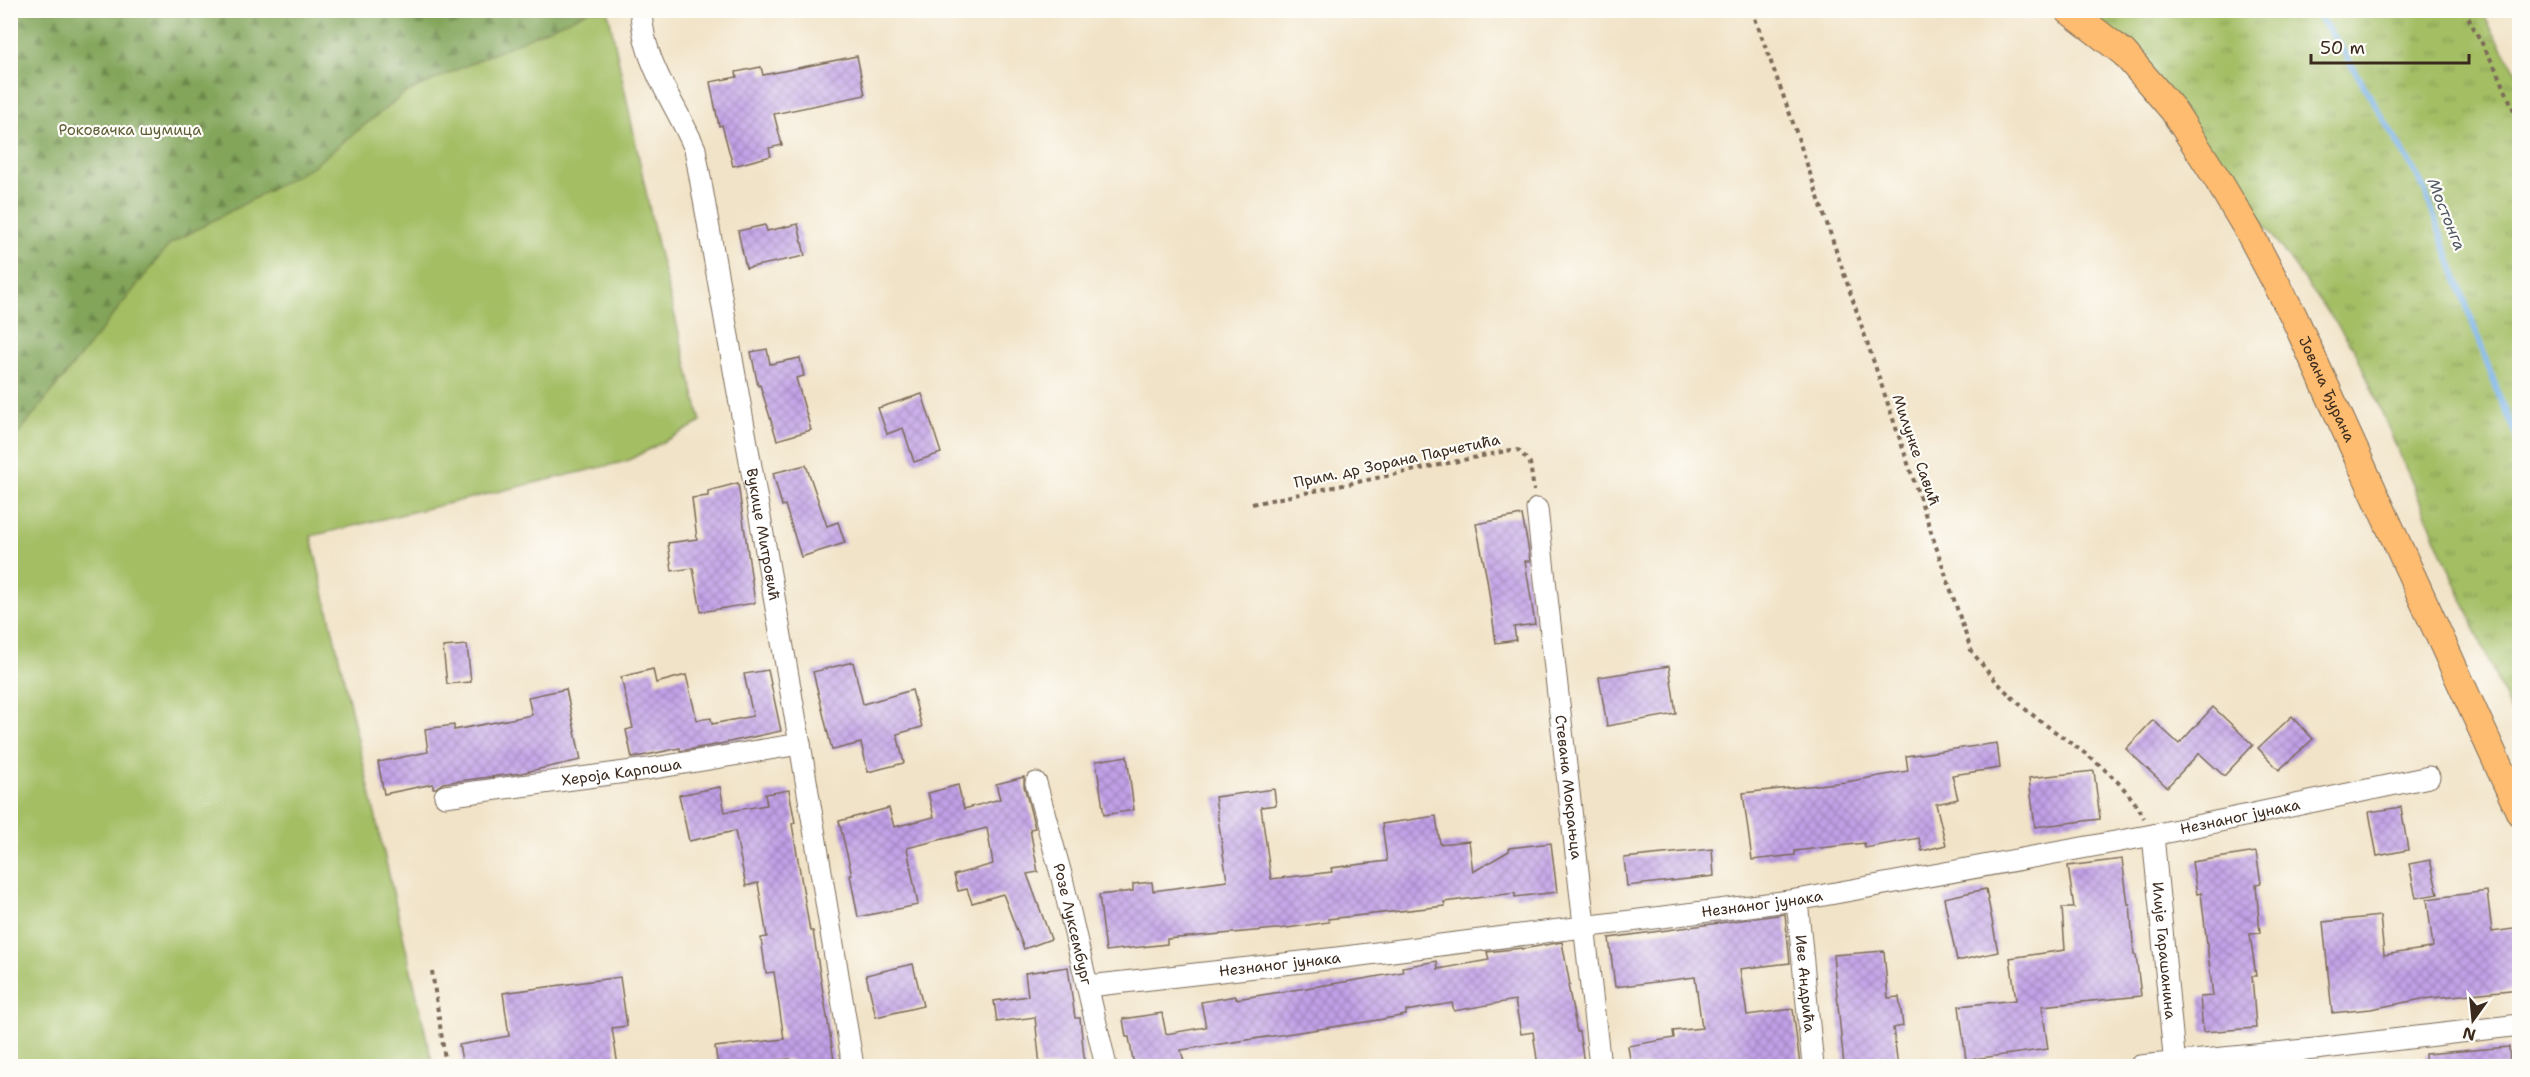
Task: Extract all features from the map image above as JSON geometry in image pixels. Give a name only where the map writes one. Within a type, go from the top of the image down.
[{"type":"main road","name":"Јована Ђурана","points":[[2068,10],[2124,54],[2173,110],[2249,232],[2293,315],[2520,813]]},
{"type":"street","name":"Вукице Митровић","points":[[640,10],[646,44],[695,149],[800,744],[853,1066]]},
{"type":"street","name":"Стевана Мокрањца","points":[[1537,509],[1600,1066]]},
{"type":"street","name":"Хероја Карпоша","points":[[445,796],[648,769],[800,744]]},
{"type":"street","name":"Незнаног јунака","points":[[1089,986],[1337,958],[1797,900],[2153,835],[2429,777]]},
{"type":"street","name":"Розе Луксембург","points":[[1036,783],[1089,986],[1106,1066]]},
{"type":"street","name":"Илије Гарашанина","points":[[2153,835],[2175,1064]]},
{"type":"street","name":"Иве Андрића","points":[[1797,900],[1813,1066]]},
{"type":"street","points":[[2139,1066],[2315,1049],[2520,1025]]},
{"type":"path","name":"Милунке Савић","points":[[1752,10],[1791,117],[1971,650],[1991,678],[2023,707],[2117,778],[2134,799],[2153,835]]},
{"type":"path","points":[[2464,10],[2499,75],[2520,125]]},
{"type":"path","name":"Прим. др Зорана Парчетића","points":[[1252,504],[1518,450],[1530,464],[1537,509]]},
{"type":"path","points":[[432,971],[446,1066]]},
{"type":"green space","points":[[591,10],[608,11],[657,244],[701,422],[627,461],[311,536],[433,1066],[11,1066],[11,443],[170,244],[312,167],[405,93]]},
{"type":"green space","name":"Роковачка шумица","points":[[11,11],[591,11],[405,93],[312,167],[170,244],[11,443]]},
{"type":"green space","points":[[2072,11],[2481,11],[2519,77],[2519,731],[2354,348],[2231,179]]},
{"type":"building","points":[[857,56],[865,95],[774,114],[782,145],[769,148],[771,156],[733,166],[722,125],[719,126],[710,82],[737,77],[736,72],[761,67],[763,75]]},
{"type":"building","points":[[798,224],[805,256],[746,268],[738,231],[765,225],[767,231]]},
{"type":"building","points":[[767,349],[770,364],[800,358],[804,376],[796,378],[811,430],[777,440],[760,385],[758,386],[751,352]]},
{"type":"building","points":[[922,394],[941,453],[914,462],[903,428],[887,434],[878,408]]},
{"type":"building","points":[[806,465],[827,526],[838,522],[845,543],[801,557],[785,505],[782,506],[773,473]]},
{"type":"building","points":[[738,483],[755,603],[701,612],[693,568],[672,571],[668,543],[697,539],[692,498],[708,496],[708,491]]},
{"type":"building","points":[[1522,515],[1530,561],[1525,561],[1535,624],[1514,627],[1516,640],[1496,643],[1476,524]]},
{"type":"building","points":[[467,645],[471,682],[447,684],[443,647]]},
{"type":"building","points":[[853,662],[863,704],[912,690],[922,727],[897,734],[904,763],[868,772],[861,743],[832,750],[813,672]]},
{"type":"building","points":[[1669,666],[1676,714],[1607,726],[1599,677]]},
{"type":"building","points":[[653,669],[656,683],[686,675],[697,720],[711,718],[712,724],[753,716],[744,674],[768,670],[781,731],[715,745],[680,751],[680,748],[632,758],[626,730],[633,728],[621,677]]},
{"type":"building","points":[[566,689],[581,760],[521,773],[443,783],[436,788],[433,788],[433,784],[384,794],[378,762],[428,752],[425,729],[454,725],[454,730],[532,715],[528,697]]},
{"type":"building","points":[[2213,707],[2253,745],[2224,776],[2199,753],[2167,787],[2126,749],[2153,720],[2179,744]]},
{"type":"building","points":[[2292,716],[2313,739],[2279,770],[2258,748]]},
{"type":"building","points":[[1997,743],[2000,768],[1952,775],[1958,799],[1936,804],[1946,845],[1922,851],[1919,838],[1865,848],[1864,843],[1795,851],[1795,855],[1752,860],[1743,793],[1846,782],[1908,771],[1906,756]]},
{"type":"building","points":[[1127,756],[1134,810],[1104,815],[1096,761]]},
{"type":"building","points":[[2094,771],[2100,819],[2035,827],[2029,778]]},
{"type":"building","points":[[1024,777],[1024,786],[1035,828],[1030,829],[1038,872],[1027,874],[1051,939],[1024,949],[1003,894],[972,903],[967,889],[958,891],[954,875],[993,864],[987,828],[907,848],[918,905],[858,917],[850,875],[852,875],[839,821],[889,808],[894,827],[934,817],[928,793],[958,785],[964,809],[1000,799],[996,784]]},
{"type":"building","points":[[720,787],[725,812],[767,805],[765,794],[789,790],[795,823],[792,824],[810,931],[813,931],[835,1066],[797,1066],[796,1061],[791,1062],[790,1059],[718,1066],[715,1047],[784,1039],[774,972],[766,973],[761,938],[767,937],[758,883],[746,886],[735,831],[689,841],[679,795]]},
{"type":"building","points":[[1274,789],[1276,805],[1261,807],[1271,879],[1332,872],[1331,868],[1387,861],[1382,824],[1436,816],[1440,844],[1469,841],[1473,872],[1509,851],[1509,848],[1551,843],[1557,892],[1515,897],[1515,893],[1444,902],[1445,906],[1328,919],[1329,922],[1287,928],[1167,939],[1167,944],[1106,951],[1099,895],[1133,891],[1133,884],[1152,882],[1153,891],[1227,881],[1215,797]]},
{"type":"building","points":[[2401,807],[2408,850],[2377,856],[2369,812]]},
{"type":"building","points":[[1712,849],[1714,876],[1627,886],[1624,858]]},
{"type":"building","points":[[2256,852],[2261,883],[2256,884],[2260,933],[2250,934],[2256,976],[2252,976],[2256,1028],[2203,1032],[2200,997],[2213,996],[2201,893],[2197,894],[2192,862]]},
{"type":"building","points":[[2122,859],[2141,996],[2042,1006],[2048,1049],[1966,1060],[1959,1006],[2016,1000],[2010,958],[2065,950],[2062,908],[2074,908],[2068,866]]},
{"type":"building","points":[[2430,860],[2438,894],[2416,898],[2409,864]]},
{"type":"building","points":[[1986,889],[1998,952],[1957,961],[1944,898]]},
{"type":"building","points":[[2487,891],[2492,932],[2520,928],[2520,989],[2422,999],[2371,1009],[2332,1013],[2323,922],[2380,916],[2384,955],[2430,948],[2433,947],[2427,899]]},
{"type":"building","points":[[1785,914],[1790,963],[1740,969],[1747,1015],[1793,1009],[1800,1066],[1631,1066],[1628,1046],[1674,1038],[1673,1031],[1702,1028],[1695,977],[1615,987],[1609,938]]},
{"type":"building","points":[[1562,942],[1584,1063],[1538,1066],[1533,1032],[1521,1034],[1515,1000],[1454,1011],[1452,1003],[1406,1011],[1406,1015],[1372,1021],[1181,1050],[1185,1066],[1134,1066],[1129,1037],[1126,1037],[1123,1019],[1162,1013],[1166,1034],[1206,1027],[1201,1002],[1236,996],[1236,999],[1357,980],[1403,972],[1402,967],[1437,961],[1438,969],[1489,960],[1487,952]]},
{"type":"building","points":[[1884,951],[1888,998],[1899,997],[1903,1026],[1893,1028],[1898,1066],[1844,1066],[1833,955]]},
{"type":"building","points":[[913,964],[923,1006],[876,1017],[866,975]]},
{"type":"building","points":[[1068,967],[1075,1018],[1080,1018],[1085,1066],[1040,1066],[1035,1017],[997,1022],[994,1001],[1028,996],[1025,973]]},
{"type":"building","points":[[620,977],[627,1026],[612,1028],[618,1066],[463,1066],[459,1045],[509,1036],[503,993]]},
{"type":"building","points":[[2509,1047],[2510,1066],[2426,1066],[2425,1054]]},
{"type":"waterway","name":"Мостонга","points":[[2314,10],[2341,47],[2423,186],[2501,401],[2520,444]]}]
